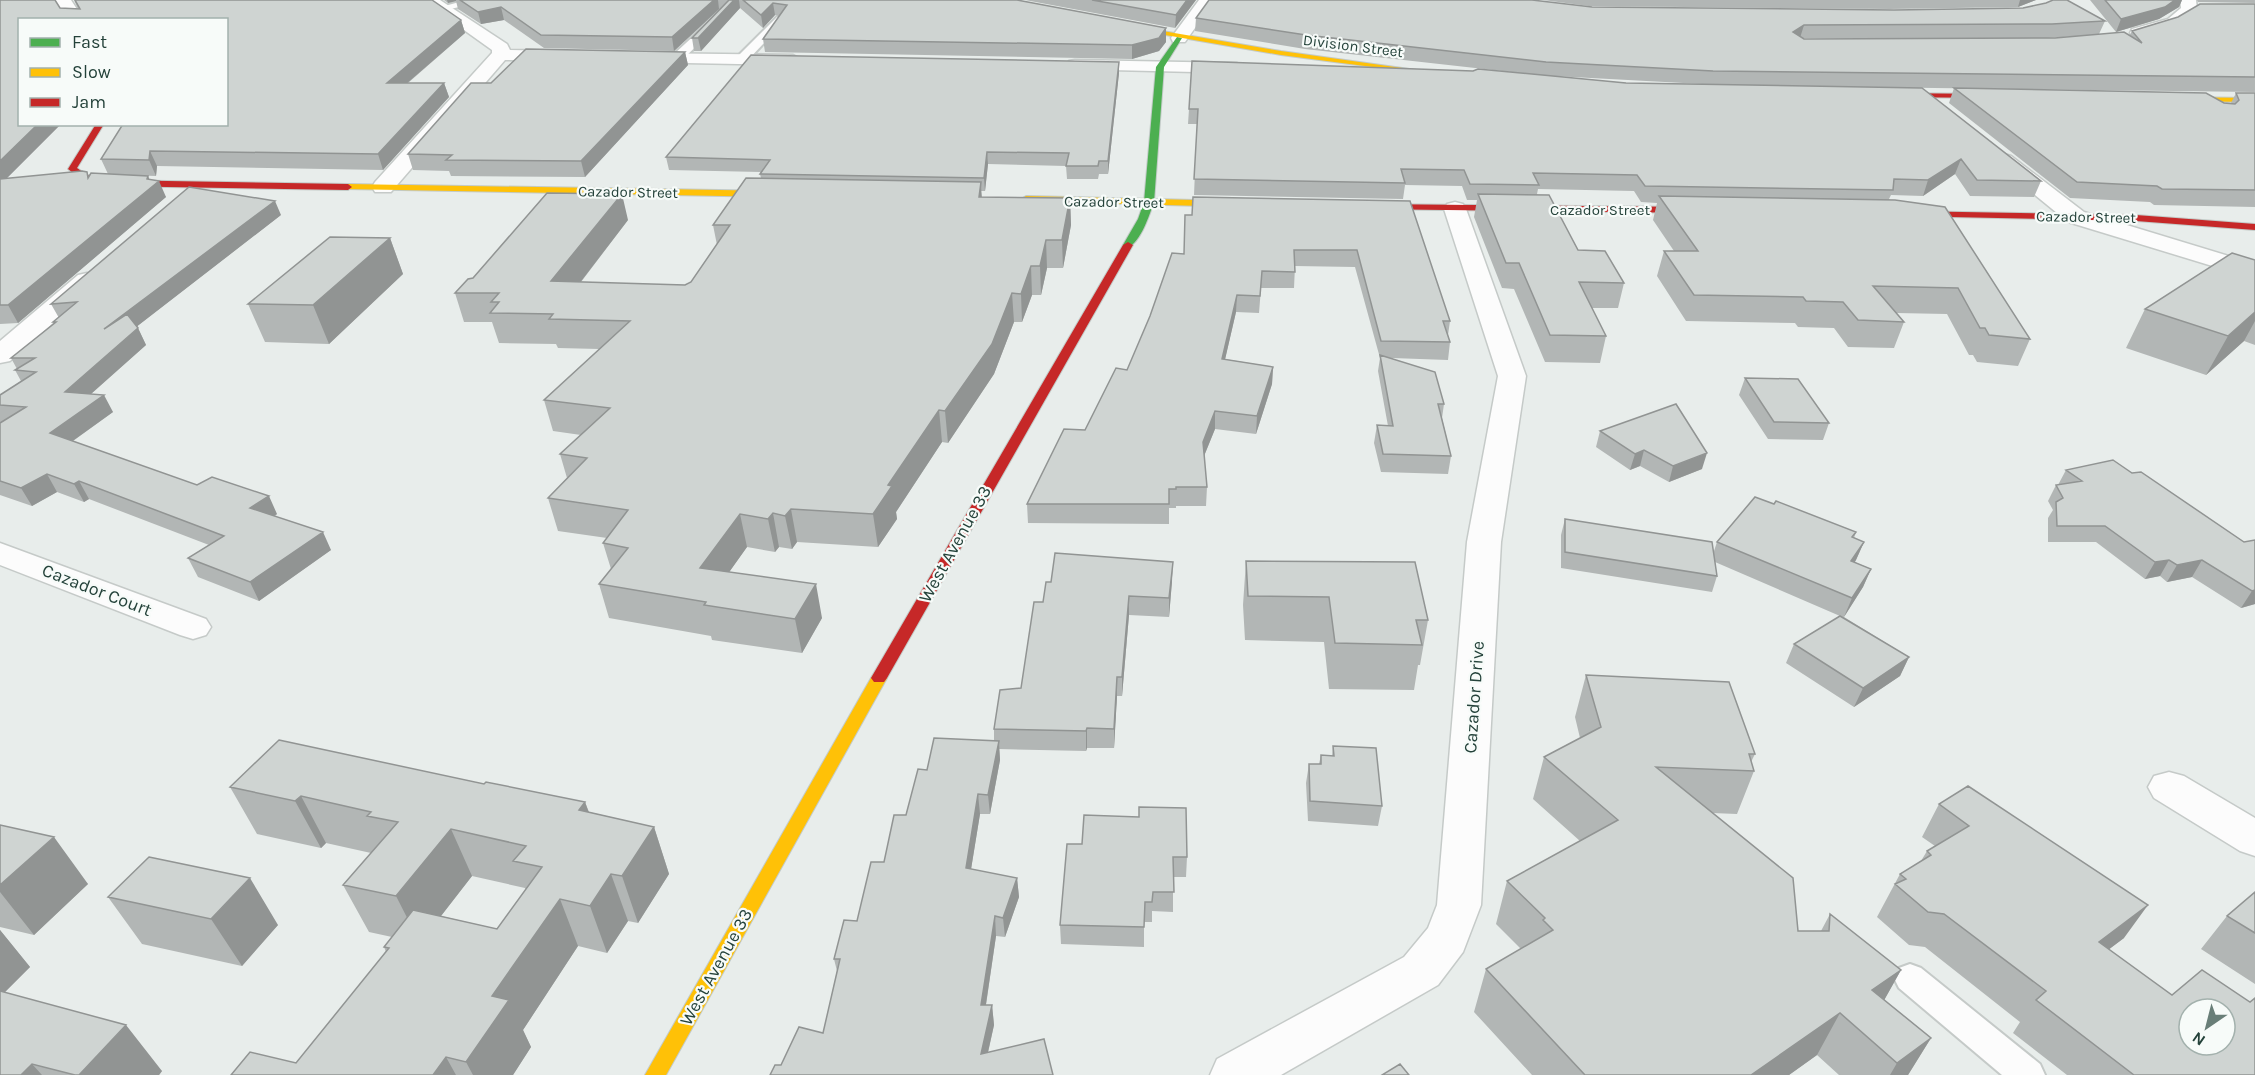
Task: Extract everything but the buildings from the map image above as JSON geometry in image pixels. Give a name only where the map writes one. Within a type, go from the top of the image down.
[{"type":"street","points":[[63,0],[75,18]]},
{"type":"street","name":"West Avenue 33","points":[[655,1075],[1042,390],[1143,219],[1149,202],[1160,67],[1207,0]]},
{"type":"street","points":[[383,188],[501,55],[501,48],[436,4]]},
{"type":"street","points":[[2125,36],[2157,29],[2174,22],[2192,6]]},
{"type":"street","name":"Division Street","points":[[1104,23],[1179,38],[1459,76]]},
{"type":"street","points":[[501,55],[583,57]]},
{"type":"street","points":[[618,57],[812,61]]},
{"type":"street","points":[[1058,65],[1459,76]]},
{"type":"street","points":[[1875,95],[2007,97]]},
{"type":"street","points":[[1923,95],[1950,117]]},
{"type":"street","points":[[2163,99],[2255,100]]},
{"type":"street","name":"Cazador Street","points":[[99,126],[76,158],[72,169],[84,177],[108,183],[796,195]]},
{"type":"street","points":[[1986,145],[2076,217],[2255,272]]},
{"type":"street","points":[[170,208],[197,185]]},
{"type":"street","name":"Cazador Street","points":[[1012,199],[1255,205]]},
{"type":"street","name":"Cazador Street","points":[[1349,207],[1713,210]]},
{"type":"street","name":"Cazador Drive","points":[[1235,1075],[1421,971],[1447,938],[1459,905],[1484,542],[1512,376],[1455,209]]},
{"type":"street","name":"Cazador Street","points":[[1886,213],[2178,220],[2255,227]]},
{"type":"street","points":[[0,355],[108,262]]},
{"type":"street","name":"Cazador Court","points":[[0,553],[193,627]]},
{"type":"street","points":[[2169,787],[2255,839]]},
{"type":"lane","points":[[436,4],[484,0]]},
{"type":"lane","points":[[677,58],[725,13]]},
{"type":"lane","points":[[747,60],[784,20]]},
{"type":"lane","points":[[2199,99],[2223,113]]},
{"type":"lane","points":[[553,206],[567,191]]},
{"type":"lane","points":[[1910,978],[2028,1075]]},
{"type":"traffic: fast","points":[[1128,245],[1143,219],[1149,202],[1160,67],[1179,38]]},
{"type":"traffic: slow","points":[[1121,26],[1281,53],[1441,74]]},
{"type":"traffic: slow","points":[[2173,99],[2255,100]]},
{"type":"traffic: slow","points":[[348,187],[779,194]]},
{"type":"traffic: slow","points":[[1026,199],[1238,204]]},
{"type":"traffic: slow","points":[[655,1075],[879,678]]},
{"type":"traffic: jam","points":[[1888,95],[1995,96]]},
{"type":"traffic: jam","points":[[99,126],[72,169],[84,177],[108,183],[348,187]]},
{"type":"traffic: jam","points":[[1368,207],[1700,210]]},
{"type":"traffic: jam","points":[[1905,214],[2136,218],[2255,227]]},
{"type":"traffic: jam","points":[[879,678],[1128,245]]}]
